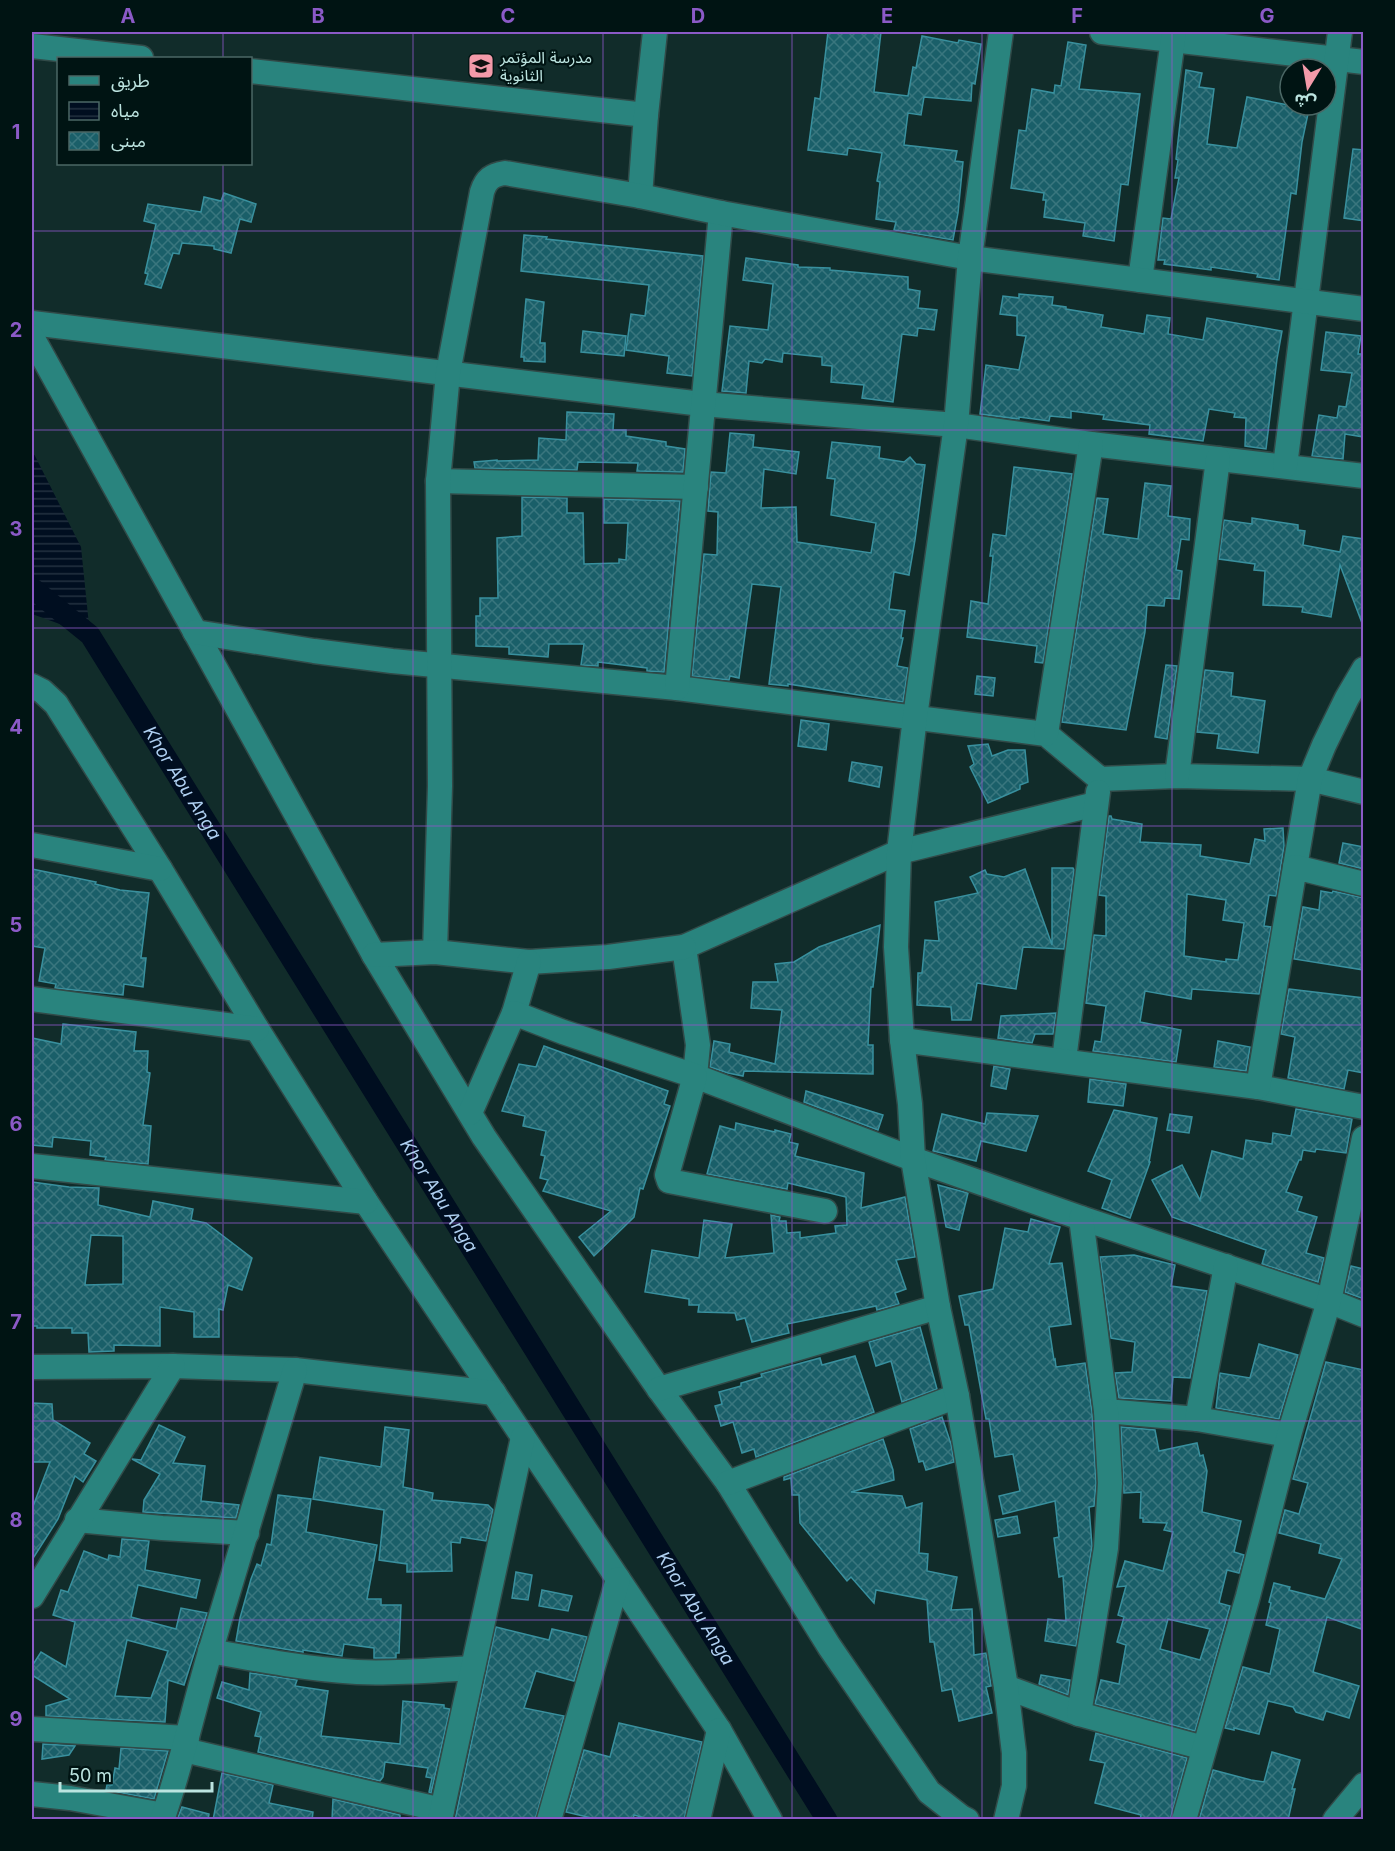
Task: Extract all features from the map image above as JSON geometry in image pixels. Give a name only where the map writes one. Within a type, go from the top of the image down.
[{"type":"street","points":[[640,196],[646,115],[656,32]]},
{"type":"street","points":[[1001,32],[970,258],[956,425],[915,717],[900,852],[896,946],[913,1159],[938,1307],[957,1396],[1006,1687],[1014,1753],[1014,1786],[1006,1820]]},
{"type":"street","points":[[1102,32],[1174,36],[1329,57]]},
{"type":"street","points":[[1336,57],[1340,32]]},
{"type":"street","points":[[1140,280],[1174,36]]},
{"type":"street","points":[[32,46],[132,57]]},
{"type":"street","points":[[1338,58],[1364,62]]},
{"type":"street","points":[[252,71],[646,115]]},
{"type":"street","points":[[1286,466],[1329,117]]},
{"type":"street","points":[[435,952],[440,786],[438,482],[448,373],[482,192],[490,177],[505,173],[970,258],[1364,309]]},
{"type":"street","points":[[677,688],[721,213]]},
{"type":"street","points":[[32,323],[702,404],[956,425],[1091,444],[1364,476]]},
{"type":"street","points":[[32,338],[374,955],[484,1137],[659,1389],[728,1483],[829,1646],[929,1792],[968,1820]]},
{"type":"street","points":[[1046,734],[1091,444]]},
{"type":"street","points":[[1177,776],[1218,459]]},
{"type":"street","points":[[438,482],[696,487]]},
{"type":"street","points":[[195,632],[314,651],[677,688],[1046,734],[1100,779],[1177,776],[1310,779],[1364,792]]},
{"type":"street","points":[[1258,1087],[1310,779],[1338,717],[1364,669]]},
{"type":"street","points":[[32,686],[56,704],[366,1202],[719,1730],[770,1820]]},
{"type":"street","points":[[1064,1060],[1100,779]]},
{"type":"street","points":[[374,955],[435,952],[528,962],[608,957],[684,946],[900,852],[1096,804]]},
{"type":"street","points":[[32,845],[160,869]]},
{"type":"street","points":[[1294,867],[1364,884]]},
{"type":"street","points":[[684,946],[698,1045],[695,1076],[667,1175],[669,1181],[825,1211]]},
{"type":"street","points":[[470,1113],[514,1013],[528,962]]},
{"type":"street","points":[[32,999],[257,1029]]},
{"type":"street","points":[[514,1013],[563,1032],[695,1076],[913,1159],[1364,1315]]},
{"type":"street","points":[[902,1040],[1258,1087],[1364,1107]]},
{"type":"street","points":[[1184,1820],[1248,1596],[1289,1435],[1329,1301],[1364,1138]]},
{"type":"street","points":[[32,1166],[366,1202]]},
{"type":"street","points":[[1079,1714],[1106,1548],[1110,1483],[1106,1411],[1081,1218]]},
{"type":"street","points":[[1197,1419],[1226,1266]]},
{"type":"street","points":[[659,1389],[938,1307]]},
{"type":"street","points":[[32,1367],[173,1366],[295,1370],[494,1393]]},
{"type":"street","points":[[32,1596],[173,1366]]},
{"type":"street","points":[[32,1794],[70,1809],[163,1817],[186,1744],[210,1651],[295,1370]]},
{"type":"street","points":[[728,1483],[957,1396]]},
{"type":"street","points":[[1106,1411],[1197,1419],[1289,1435]]},
{"type":"street","points":[[32,1730],[186,1744],[441,1815],[523,1437]]},
{"type":"street","points":[[77,1521],[247,1533]]},
{"type":"street","points":[[549,1820],[618,1579]]},
{"type":"street","points":[[210,1651],[297,1667],[359,1672],[473,1668]]},
{"type":"street","points":[[1006,1687],[1079,1714],[1204,1748]]},
{"type":"street","points":[[698,1820],[719,1730]]},
{"type":"street","points":[[1335,1820],[1364,1785]]},
{"type":"water","points":[[32,450],[81,547],[90,635],[32,614]]},
{"type":"building","points":[[828,32],[881,32],[874,92],[908,96],[922,36],[958,43],[959,40],[981,44],[975,84],[972,83],[971,101],[924,97],[921,115],[908,113],[904,145],[957,151],[955,161],[963,162],[953,240],[894,230],[896,222],[876,219],[880,182],[877,181],[882,153],[848,148],[847,155],[808,150],[815,98],[820,99]]},
{"type":"building","points":[[1068,42],[1086,45],[1079,89],[1140,94],[1128,185],[1121,184],[1114,241],[1083,236],[1085,223],[1044,217],[1046,200],[1043,200],[1044,193],[1011,188],[1019,130],[1026,131],[1032,89],[1054,93],[1055,85],[1061,86]]},
{"type":"building","points":[[1186,70],[1202,73],[1199,87],[1214,89],[1207,144],[1237,148],[1247,97],[1278,103],[1278,117],[1307,117],[1296,194],[1291,193],[1279,280],[1257,277],[1258,274],[1211,267],[1211,270],[1164,264],[1165,260],[1158,260],[1163,218],[1171,219],[1179,178],[1175,178],[1178,160],[1176,159]]},
{"type":"building","points":[[1353,149],[1364,150],[1364,221],[1344,218]]},
{"type":"building","points":[[224,193],[256,204],[251,222],[240,219],[231,253],[214,249],[214,246],[182,243],[179,254],[173,253],[161,288],[145,284],[148,274],[145,273],[156,224],[144,221],[148,204],[201,212],[204,197],[221,201]]},
{"type":"building","points":[[524,235],[703,256],[692,376],[667,373],[669,356],[626,350],[631,314],[645,316],[649,285],[521,271]]},
{"type":"building","points":[[746,258],[798,265],[798,267],[830,268],[830,270],[908,277],[908,289],[920,291],[918,308],[937,310],[934,330],[918,328],[917,336],[902,334],[893,402],[862,398],[864,385],[831,382],[832,366],[822,365],[822,357],[783,353],[782,362],[765,359],[762,363],[749,361],[746,393],[722,391],[730,326],[768,330],[773,284],[743,280]]},
{"type":"building","points":[[1019,294],[1053,297],[1052,305],[1103,315],[1101,327],[1144,334],[1147,315],[1170,318],[1168,334],[1203,340],[1207,318],[1282,331],[1266,449],[1245,446],[1246,418],[1234,417],[1235,413],[1209,409],[1203,441],[1149,434],[1150,425],[1103,419],[1104,415],[1071,411],[1071,418],[1050,416],[1049,421],[980,414],[986,365],[1019,370],[1026,336],[1017,335],[1017,316],[1000,314],[1003,296],[1019,298]]},
{"type":"building","points":[[526,299],[544,302],[540,343],[545,343],[545,362],[524,361],[524,357],[521,357]]},
{"type":"building","points":[[583,331],[626,336],[624,356],[581,352]]},
{"type":"building","points":[[1326,332],[1361,336],[1358,354],[1364,354],[1364,437],[1345,434],[1343,459],[1312,456],[1319,415],[1337,418],[1339,406],[1346,407],[1352,373],[1321,370]]},
{"type":"building","points":[[567,412],[614,414],[613,430],[626,430],[626,436],[666,442],[666,446],[685,449],[683,472],[637,471],[638,463],[578,462],[577,470],[475,468],[474,462],[538,460],[539,438],[566,440]]},
{"type":"building","points":[[730,433],[754,435],[753,447],[799,452],[796,474],[764,469],[761,508],[796,507],[797,542],[871,553],[876,523],[831,515],[835,479],[827,478],[832,442],[880,447],[879,458],[904,462],[910,457],[916,464],[925,465],[909,575],[894,572],[889,609],[905,611],[901,638],[903,638],[897,666],[908,668],[903,702],[788,684],[788,686],[769,684],[781,587],[752,584],[739,678],[730,676],[729,680],[692,676],[704,554],[717,555],[718,512],[708,511],[711,472],[726,473]]},
{"type":"building","points":[[1014,467],[1072,474],[1043,663],[1035,662],[1037,646],[967,637],[971,601],[988,604],[993,534],[1006,536]]},
{"type":"building","points":[[1145,483],[1171,486],[1168,516],[1190,519],[1189,540],[1181,539],[1176,570],[1182,571],[1179,599],[1165,598],[1164,606],[1147,605],[1145,632],[1126,730],[1062,722],[1097,498],[1108,499],[1103,534],[1138,539]]},
{"type":"building","points":[[522,497],[567,498],[567,513],[583,513],[584,564],[619,563],[619,559],[626,560],[628,523],[604,523],[604,499],[680,501],[664,672],[598,662],[598,666],[581,665],[584,644],[549,644],[548,657],[509,654],[509,647],[476,646],[476,616],[480,616],[480,598],[498,598],[497,538],[522,536]]},
{"type":"building","points":[[1252,518],[1298,525],[1298,530],[1305,531],[1303,545],[1340,552],[1343,536],[1364,539],[1364,623],[1362,623],[1340,565],[1331,617],[1302,612],[1303,607],[1263,605],[1265,571],[1254,570],[1255,564],[1219,559],[1224,520],[1252,524]]},
{"type":"building","points":[[1166,665],[1177,666],[1167,739],[1155,737]]},
{"type":"building","points":[[1205,670],[1233,673],[1231,696],[1265,701],[1258,753],[1217,748],[1219,734],[1197,732]]},
{"type":"building","points":[[977,676],[995,678],[993,696],[975,694]]},
{"type":"building","points":[[801,720],[829,724],[826,750],[798,746]]},
{"type":"building","points":[[988,744],[992,756],[1008,750],[1025,750],[1028,782],[1020,785],[1020,789],[988,803],[970,767],[974,764],[968,746]]},
{"type":"building","points":[[852,762],[882,767],[879,787],[849,781]]},
{"type":"building","points":[[1109,816],[1112,819],[1142,824],[1140,842],[1201,845],[1200,856],[1250,864],[1255,839],[1265,841],[1264,829],[1283,828],[1284,846],[1276,896],[1269,895],[1264,926],[1271,927],[1259,994],[1192,989],[1191,999],[1145,991],[1140,1022],[1181,1030],[1176,1062],[1093,1051],[1095,1041],[1101,1042],[1106,1006],[1086,1003],[1094,935],[1106,936],[1106,896],[1099,895]],"holes":[[[1187,894],[1226,900],[1223,920],[1244,923],[1238,960],[1226,959],[1226,962],[1184,956]]]},
{"type":"building","points":[[1343,843],[1364,847],[1364,869],[1339,863]]},
{"type":"building","points":[[1052,868],[1073,868],[1074,870],[1064,949],[1023,947],[1016,989],[977,983],[971,1020],[952,1020],[951,1007],[917,1005],[918,973],[922,973],[925,940],[939,941],[935,902],[978,893],[970,877],[985,870],[987,874],[1004,877],[1025,869],[1052,945]]},
{"type":"building","points":[[32,869],[96,882],[95,884],[120,890],[149,893],[141,958],[146,958],[143,987],[124,984],[123,995],[55,988],[56,984],[39,981],[45,948],[32,946]]},
{"type":"building","points":[[1321,891],[1332,893],[1333,891],[1364,898],[1364,970],[1294,959],[1303,907],[1319,910]]},
{"type":"building","points":[[880,925],[873,987],[871,987],[868,1045],[873,1045],[873,1074],[744,1071],[743,1076],[710,1067],[714,1041],[730,1044],[729,1052],[775,1064],[782,1010],[751,1008],[753,982],[778,982],[775,964],[794,962],[819,947]]},
{"type":"building","points":[[1289,989],[1364,998],[1364,1073],[1348,1070],[1344,1089],[1288,1078],[1295,1037],[1281,1034]]},
{"type":"building","points":[[1056,1013],[1053,1034],[1035,1034],[1032,1043],[998,1038],[1001,1016]]},
{"type":"building","points":[[63,1024],[136,1032],[134,1051],[148,1051],[147,1072],[150,1073],[143,1125],[151,1126],[148,1164],[105,1160],[106,1157],[90,1155],[91,1141],[53,1137],[52,1147],[32,1145],[32,1038],[61,1044]]},
{"type":"building","points":[[1218,1041],[1250,1047],[1246,1071],[1214,1067]]},
{"type":"building","points":[[544,1046],[668,1091],[664,1104],[670,1106],[643,1189],[640,1188],[634,1217],[594,1256],[579,1237],[611,1211],[543,1191],[548,1180],[540,1178],[545,1156],[541,1155],[546,1131],[523,1126],[525,1116],[502,1111],[519,1064],[536,1067]]},
{"type":"building","points":[[994,1066],[1010,1069],[1006,1089],[991,1086]]},
{"type":"building","points":[[1090,1079],[1126,1084],[1123,1106],[1088,1102]]},
{"type":"building","points":[[806,1091],[883,1115],[878,1130],[804,1102]]},
{"type":"building","points":[[1296,1109],[1352,1119],[1346,1153],[1316,1149],[1315,1152],[1303,1150],[1301,1160],[1299,1160],[1286,1192],[1302,1197],[1297,1211],[1317,1217],[1306,1253],[1324,1258],[1318,1282],[1262,1264],[1266,1250],[1172,1217],[1152,1180],[1182,1165],[1200,1200],[1212,1151],[1243,1159],[1246,1140],[1272,1144],[1273,1133],[1291,1136]]},
{"type":"building","points":[[1114,1110],[1157,1118],[1150,1162],[1130,1218],[1102,1208],[1112,1180],[1088,1171]]},
{"type":"building","points":[[987,1113],[1038,1116],[1026,1151],[981,1141],[976,1161],[933,1151],[942,1114],[985,1124]]},
{"type":"building","points":[[1170,1114],[1192,1117],[1189,1133],[1167,1130]]},
{"type":"building","points":[[736,1123],[791,1134],[789,1142],[798,1144],[795,1156],[864,1173],[861,1208],[905,1197],[915,1257],[896,1260],[906,1289],[895,1293],[899,1304],[877,1310],[876,1306],[787,1324],[789,1333],[752,1342],[745,1318],[737,1320],[735,1313],[698,1312],[699,1305],[689,1305],[689,1299],[645,1292],[652,1250],[699,1258],[704,1220],[732,1224],[725,1258],[774,1253],[771,1215],[780,1217],[779,1221],[786,1221],[787,1233],[800,1232],[800,1238],[836,1233],[835,1226],[847,1225],[846,1197],[788,1183],[787,1189],[707,1174],[720,1126],[735,1130]]},
{"type":"building","points":[[32,1182],[99,1188],[98,1205],[150,1217],[153,1201],[193,1209],[191,1220],[206,1223],[252,1258],[242,1290],[228,1285],[223,1310],[219,1309],[219,1337],[194,1337],[194,1312],[160,1307],[160,1346],[114,1345],[114,1351],[89,1352],[88,1333],[72,1333],[72,1328],[32,1326]],"holes":[[[91,1235],[123,1236],[123,1284],[85,1285]]]},
{"type":"building","points":[[938,1185],[968,1193],[959,1230],[946,1227]]},
{"type":"building","points":[[1031,1219],[1060,1227],[1049,1264],[1062,1263],[1071,1324],[1049,1327],[1054,1360],[1056,1367],[1085,1363],[1092,1412],[1096,1483],[1094,1506],[1089,1507],[1092,1546],[1076,1646],[1045,1641],[1048,1619],[1066,1621],[1063,1576],[1059,1577],[1054,1538],[1059,1537],[1055,1501],[1003,1514],[999,1496],[1020,1491],[1013,1454],[995,1457],[969,1325],[965,1325],[959,1296],[993,1289],[1005,1228],[1028,1232]]},
{"type":"building","points":[[1134,1255],[1175,1265],[1171,1286],[1207,1291],[1190,1378],[1173,1377],[1171,1401],[1119,1398],[1115,1373],[1132,1372],[1135,1342],[1111,1338],[1100,1257]]},
{"type":"building","points":[[1351,1266],[1364,1269],[1364,1299],[1345,1292]]},
{"type":"building","points":[[920,1327],[937,1389],[902,1402],[891,1361],[876,1366],[869,1342]]},
{"type":"building","points":[[1259,1344],[1298,1355],[1279,1419],[1216,1408],[1220,1373],[1250,1378]]},
{"type":"building","points":[[855,1356],[874,1412],[756,1457],[754,1449],[742,1453],[733,1422],[721,1426],[715,1406],[722,1404],[719,1392],[762,1377],[761,1374],[820,1358],[822,1365]]},
{"type":"building","points":[[1326,1362],[1364,1370],[1364,1630],[1327,1617],[1313,1672],[1359,1686],[1349,1718],[1326,1711],[1323,1720],[1296,1712],[1293,1707],[1268,1701],[1259,1734],[1225,1728],[1243,1667],[1270,1674],[1280,1629],[1266,1625],[1274,1583],[1290,1587],[1289,1590],[1325,1599],[1342,1559],[1319,1553],[1321,1544],[1279,1533],[1285,1510],[1299,1514],[1308,1483],[1293,1479]]},
{"type":"building","points":[[32,1403],[52,1404],[53,1420],[90,1443],[84,1454],[96,1461],[83,1482],[75,1476],[58,1519],[32,1560],[32,1509],[50,1462],[32,1462]]},
{"type":"building","points":[[942,1417],[954,1462],[926,1470],[923,1461],[919,1462],[910,1429]]},
{"type":"building","points":[[159,1425],[185,1437],[173,1463],[205,1466],[201,1501],[239,1505],[236,1518],[143,1512],[144,1500],[160,1474],[132,1459],[141,1460]]},
{"type":"building","points":[[385,1427],[409,1430],[403,1487],[433,1493],[432,1500],[488,1505],[493,1510],[486,1541],[461,1537],[460,1543],[451,1542],[452,1571],[407,1572],[407,1564],[379,1560],[384,1510],[313,1499],[320,1457],[381,1467]]},
{"type":"building","points":[[1121,1427],[1155,1430],[1159,1451],[1197,1443],[1207,1471],[1202,1512],[1241,1521],[1234,1552],[1244,1555],[1239,1573],[1227,1570],[1219,1603],[1230,1606],[1195,1731],[1095,1704],[1101,1680],[1119,1684],[1126,1645],[1117,1642],[1124,1617],[1118,1615],[1126,1586],[1117,1587],[1125,1561],[1163,1571],[1173,1532],[1164,1530],[1167,1523],[1143,1522],[1143,1518],[1140,1518],[1141,1492],[1124,1493]],"holes":[[[1168,1619],[1210,1629],[1200,1660],[1160,1649]]]},
{"type":"building","points":[[883,1439],[894,1480],[851,1492],[902,1496],[906,1508],[922,1503],[919,1553],[928,1554],[927,1571],[957,1577],[951,1610],[972,1609],[974,1655],[986,1653],[991,1686],[986,1687],[992,1713],[959,1721],[952,1689],[942,1691],[934,1642],[930,1642],[927,1600],[876,1590],[874,1603],[851,1577],[847,1581],[800,1523],[799,1495],[792,1495],[791,1478],[784,1480],[784,1477]]},
{"type":"building","points":[[278,1495],[311,1499],[306,1532],[377,1545],[367,1599],[381,1599],[381,1605],[401,1605],[399,1653],[396,1653],[396,1658],[374,1658],[374,1648],[344,1644],[342,1656],[236,1641],[251,1579],[257,1564],[261,1566],[267,1544],[271,1545]]},
{"type":"building","points":[[1017,1516],[1020,1533],[998,1537],[995,1520]]},
{"type":"building","points":[[122,1539],[149,1541],[145,1570],[200,1580],[196,1598],[138,1585],[131,1617],[176,1629],[181,1608],[207,1613],[184,1685],[168,1680],[165,1722],[46,1716],[46,1706],[70,1699],[32,1675],[32,1666],[41,1652],[66,1667],[75,1622],[53,1615],[61,1590],[68,1592],[84,1551],[108,1560],[109,1555],[120,1557]],"holes":[[[127,1640],[168,1651],[151,1698],[115,1696]]]},
{"type":"building","points":[[516,1572],[532,1575],[528,1600],[512,1598]]},
{"type":"building","points":[[542,1590],[572,1596],[568,1611],[539,1606]]},
{"type":"building","points":[[496,1627],[549,1640],[552,1629],[587,1637],[574,1681],[536,1671],[524,1708],[564,1716],[535,1820],[455,1820]]},
{"type":"building","points":[[250,1673],[297,1680],[295,1686],[328,1691],[321,1736],[400,1744],[403,1701],[444,1705],[444,1708],[450,1709],[431,1793],[429,1792],[432,1778],[426,1777],[428,1768],[385,1762],[383,1777],[380,1781],[258,1752],[261,1737],[255,1736],[261,1712],[217,1698],[222,1682],[249,1690]]},
{"type":"building","points":[[1041,1675],[1070,1680],[1068,1695],[1039,1684]]},
{"type":"building","points":[[619,1723],[702,1742],[684,1820],[652,1820],[634,1815],[633,1820],[600,1820],[566,1812],[584,1750],[610,1757]]},
{"type":"building","points":[[1096,1733],[1187,1758],[1170,1820],[1140,1820],[1141,1815],[1095,1803],[1105,1763],[1090,1760]]},
{"type":"building","points":[[43,1744],[75,1746],[69,1755],[42,1759]]},
{"type":"building","points":[[121,1748],[168,1751],[154,1799],[106,1790],[107,1785],[112,1785],[115,1768],[119,1769]]},
{"type":"building","points":[[1272,1752],[1300,1760],[1292,1789],[1295,1789],[1288,1820],[1199,1820],[1213,1770],[1264,1782]]},
{"type":"building","points":[[222,1773],[273,1785],[269,1803],[313,1812],[312,1820],[213,1820]]},
{"type":"building","points":[[333,1799],[400,1815],[400,1820],[332,1820]]},
{"type":"building","points":[[182,1807],[209,1814],[208,1820],[177,1820]]},
{"type":"waterway","name":"Khor Abu Anga","points":[[32,588],[90,635],[827,1820]]},
{"type":"place","name":"مدرسة المؤتمر الثانوية","points":[[481,66]]}]
